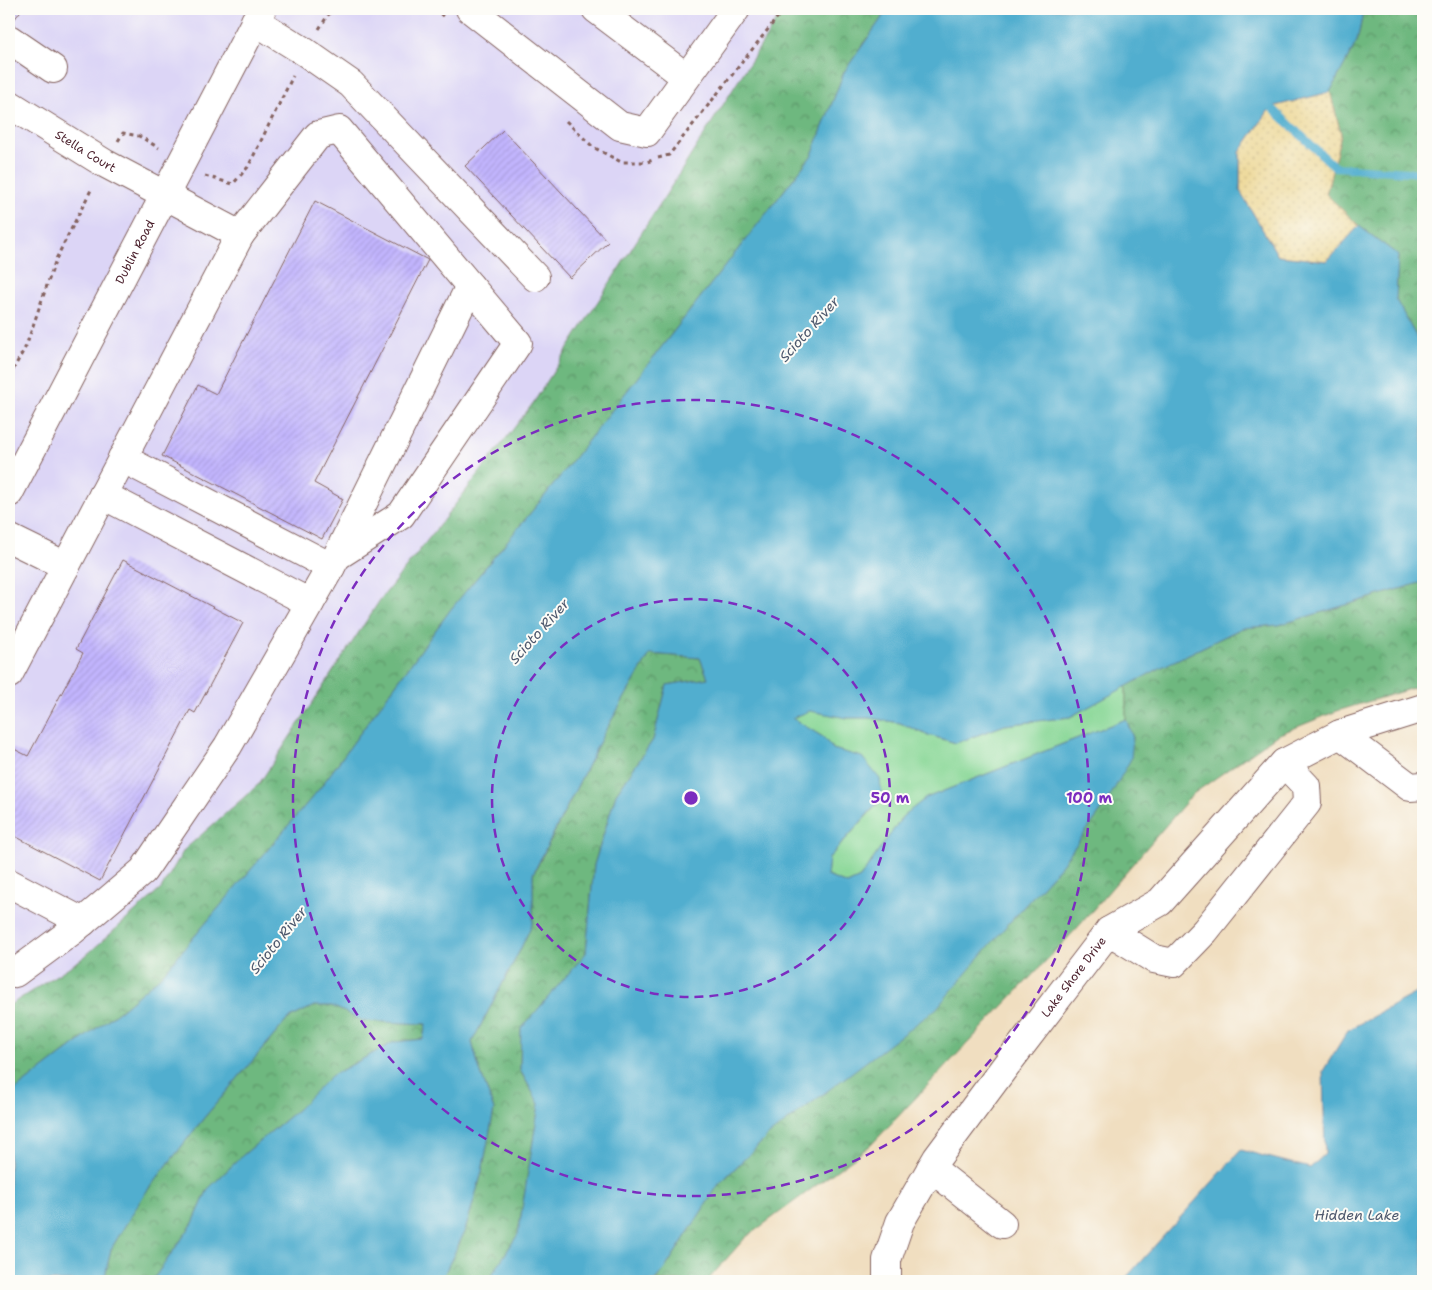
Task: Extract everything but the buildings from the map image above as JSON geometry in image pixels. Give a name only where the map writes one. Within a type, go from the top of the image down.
[{"type":"street","points":[[470,9],[620,126],[647,132],[686,78],[725,13]]},
{"type":"street","points":[[596,9],[686,78]]},
{"type":"street","points":[[258,15],[305,52],[351,84],[535,277]]},
{"type":"street","name":"Dublin Road","points":[[9,493],[258,15]]},
{"type":"street","points":[[9,39],[53,69]]},
{"type":"street","name":"Stella Court","points":[[9,104],[97,159],[240,235]]},
{"type":"street","points":[[9,674],[240,235],[318,135],[339,130],[518,343],[401,515],[334,562]]},
{"type":"street","points":[[9,970],[15,973],[83,922],[144,871],[228,746],[334,562],[470,286]]},
{"type":"street","points":[[122,458],[334,562]]},
{"type":"street","points":[[103,495],[310,603]]},
{"type":"street","points":[[9,538],[66,566]]},
{"type":"street","name":"Lake Shore Drive","points":[[887,1281],[887,1260],[900,1222],[937,1158],[1109,931],[1160,902],[1284,763],[1340,734],[1423,708]]},
{"type":"street","points":[[1340,734],[1410,787],[1423,786]]},
{"type":"street","points":[[1109,931],[1154,959],[1174,964],[1205,931],[1306,803],[1306,786],[1284,763]]},
{"type":"street","points":[[9,883],[83,922]]},
{"type":"street","points":[[931,1168],[1002,1224]]},
{"type":"shaded area","points":[[9,9],[784,9],[534,402],[380,600],[259,784],[184,850],[161,889],[83,958],[9,1006]]},
{"type":"green space","points":[[784,9],[888,9],[844,72],[812,155],[547,493],[451,609],[320,788],[161,976],[123,1008],[9,1095],[10,1005],[83,958],[161,889],[184,850],[259,784],[380,600],[534,402]]},
{"type":"green space","points":[[1364,9],[1423,9],[1423,349],[1396,300],[1398,255],[1359,226],[1326,195],[1341,134],[1330,92],[1357,41]]},
{"type":"green space","points":[[1423,582],[1423,685],[1337,711],[1277,735],[1193,794],[1079,926],[871,1145],[745,1238],[707,1281],[654,1281],[664,1270],[719,1184],[769,1135],[1001,932],[1062,864],[1104,807],[1133,738],[1126,719],[1126,686],[1242,628],[1279,625]]},
{"type":"green space","points":[[650,654],[700,658],[708,678],[667,685],[653,740],[616,794],[594,865],[586,953],[521,1030],[520,1070],[539,1104],[518,1234],[488,1281],[441,1281],[465,1231],[482,1172],[494,1110],[472,1042],[533,922],[533,875],[604,733]]},
{"type":"green space","points":[[1126,686],[1126,719],[926,798],[903,816],[860,878],[847,884],[827,876],[829,858],[882,799],[862,757],[833,749],[823,737],[792,718],[810,710],[847,718],[870,718],[900,723],[925,734],[956,743],[1005,725],[1070,717]]},
{"type":"green space","points":[[314,1006],[332,1006],[363,1021],[426,1024],[423,1039],[394,1042],[331,1076],[298,1109],[242,1156],[208,1189],[193,1223],[152,1281],[104,1281],[111,1249],[143,1196],[203,1119],[288,1019]]},
{"type":"sand","points":[[1330,92],[1341,134],[1326,194],[1359,226],[1327,261],[1278,256],[1240,191],[1240,152],[1271,107]]},
{"type":"water","name":"Scioto River","points":[[888,9],[1364,9],[1357,41],[1330,92],[1271,107],[1240,152],[1240,191],[1278,256],[1327,261],[1359,226],[1398,255],[1396,300],[1423,349],[1423,582],[1279,625],[1242,628],[1162,667],[1070,717],[1005,725],[956,743],[925,734],[900,723],[870,718],[847,718],[810,711],[792,718],[823,737],[833,749],[862,757],[880,779],[882,798],[829,858],[827,876],[847,884],[860,878],[903,816],[926,798],[1126,719],[1133,738],[1131,759],[1104,807],[1062,864],[936,1009],[769,1135],[719,1184],[664,1270],[654,1281],[488,1281],[518,1234],[539,1104],[520,1070],[521,1029],[586,953],[594,865],[616,794],[653,740],[667,685],[708,678],[700,658],[650,654],[604,733],[533,874],[533,922],[472,1042],[494,1110],[482,1172],[465,1231],[441,1281],[152,1281],[193,1223],[208,1189],[242,1156],[298,1109],[331,1076],[394,1042],[423,1039],[426,1024],[363,1021],[332,1006],[314,1006],[288,1019],[203,1119],[143,1196],[111,1249],[104,1281],[9,1281],[9,1095],[123,1008],[161,976],[320,788],[451,609],[547,493],[812,155],[844,72]]},
{"type":"water","name":"Hidden Lake","points":[[1423,989],[1423,1281],[1123,1281],[1241,1150],[1310,1168],[1325,1154],[1323,1071],[1348,1030]]},
{"type":"waterway","points":[[1266,99],[1271,107],[1335,167],[1423,173]]}]
